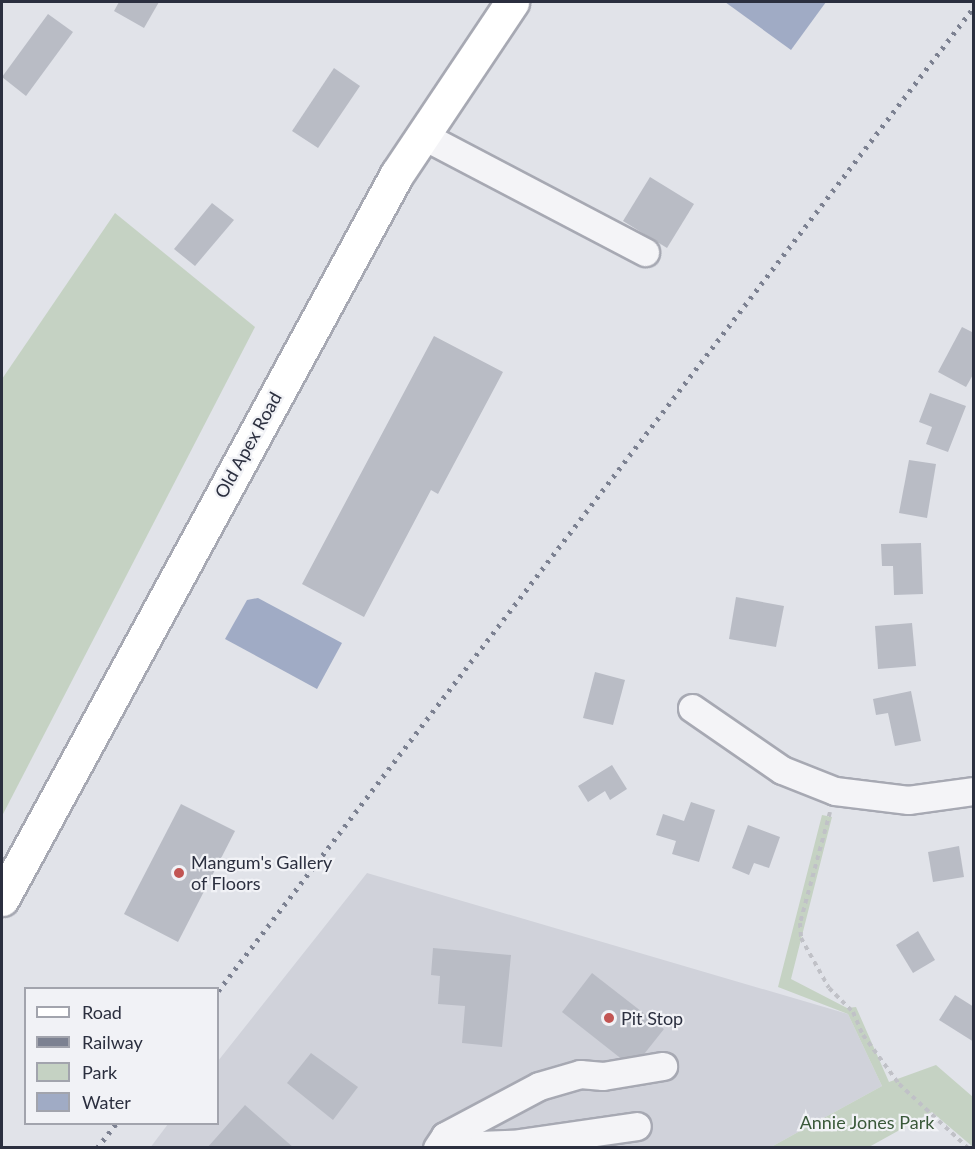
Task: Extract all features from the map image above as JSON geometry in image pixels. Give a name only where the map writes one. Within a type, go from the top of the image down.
[{"type":"main road","name":"Old Apex Road","points":[[2,899],[346,264],[422,135],[512,2]]},
{"type":"street","points":[[422,135],[645,252]]},
{"type":"street","points":[[692,708],[782,770],[835,791],[908,800],[974,791]]},
{"type":"street","points":[[441,1142],[538,1086],[580,1074],[603,1076],[663,1066]]},
{"type":"street","points":[[441,1142],[478,1145],[512,1144],[638,1126]]},
{"type":"path","points":[[830,809],[800,923],[801,938],[829,988],[853,1012],[864,1035],[899,1084],[968,1148]]},
{"type":"shaded area","points":[[367,873],[848,1014],[882,1086],[771,1147],[150,1148],[167,1125],[219,1125],[219,1060]]},
{"type":"green space","points":[[115,213],[255,327],[2,816],[2,379]]},
{"type":"green space","name":"Annie Jones Park","points":[[822,815],[832,817],[791,979],[847,1008],[856,1007],[889,1082],[936,1065],[973,1097],[973,1147],[932,1112],[869,1147],[771,1147],[882,1086],[848,1014],[778,987]]},
{"type":"water","points":[[725,2],[826,2],[791,50]]},
{"type":"water","points":[[258,598],[342,643],[317,689],[225,639],[247,600]]},
{"type":"building","points":[[119,2],[159,2],[144,28],[114,11]]},
{"type":"building","points":[[48,14],[73,32],[26,96],[2,77]]},
{"type":"building","points":[[334,68],[360,86],[318,148],[292,131]]},
{"type":"building","points":[[650,177],[694,204],[667,248],[623,221]]},
{"type":"building","points":[[212,203],[234,220],[195,266],[174,249]]},
{"type":"building","points":[[962,327],[974,333],[974,373],[966,387],[938,372]]},
{"type":"building","points":[[434,336],[503,372],[438,494],[431,490],[364,617],[302,584]]},
{"type":"building","points":[[930,393],[966,406],[948,452],[926,444],[932,427],[919,422]]},
{"type":"building","points":[[909,460],[936,464],[927,518],[899,513]]},
{"type":"building","points":[[921,543],[923,594],[894,595],[893,566],[882,566],[881,544]]},
{"type":"building","points":[[736,597],[784,606],[776,647],[729,639]]},
{"type":"building","points":[[912,623],[916,666],[878,669],[875,626]]},
{"type":"building","points":[[595,672],[625,680],[613,725],[583,718]]},
{"type":"building","points":[[911,691],[921,741],[895,746],[888,713],[876,715],[873,699]]},
{"type":"building","points":[[612,765],[627,789],[610,800],[605,791],[588,802],[578,786]]},
{"type":"building","points":[[691,802],[715,810],[699,862],[672,854],[676,841],[656,835],[663,814],[684,821]]},
{"type":"building","name":"Mangum's Gallery of Floors","points":[[181,804],[235,831],[178,942],[124,914]]},
{"type":"building","points":[[748,825],[780,837],[769,868],[754,863],[749,875],[732,868]]},
{"type":"building","points":[[959,846],[964,877],[933,882],[928,852]]},
{"type":"building","points":[[918,931],[935,960],[913,973],[896,945]]},
{"type":"building","points":[[433,948],[511,955],[502,1047],[462,1043],[465,1006],[438,1004],[440,976],[431,975]]},
{"type":"building","points":[[592,973],[664,1029],[633,1068],[562,1012]]},
{"type":"building","points":[[955,995],[974,1007],[974,1042],[939,1020]]},
{"type":"building","points":[[311,1053],[358,1087],[333,1120],[287,1083]]},
{"type":"building","points":[[245,1105],[294,1148],[207,1148]]},
{"type":"railway","points":[[219,990],[974,7]]},
{"type":"railway","points":[[97,1148],[115,1125]]},
{"type":"place","name":"Mangum's Gallery of Floors","points":[[179,873]]},
{"type":"place","name":"Pit Stop","points":[[609,1018]]}]
